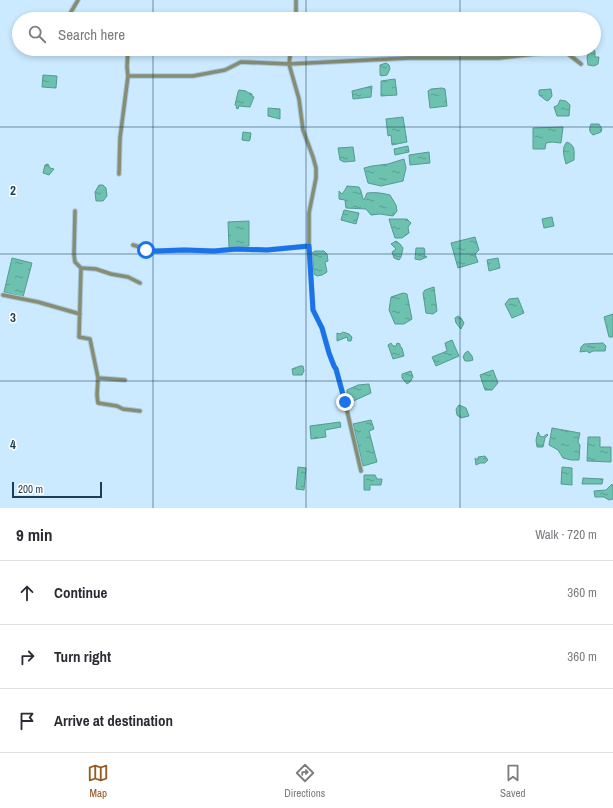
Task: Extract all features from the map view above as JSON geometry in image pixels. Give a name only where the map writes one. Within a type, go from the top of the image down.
[{"type":"street","points":[[72,12],[78,0]]},
{"type":"street","points":[[296,0],[296,12]]},
{"type":"street","points":[[119,174],[120,138],[128,76],[126,67],[127,56]]},
{"type":"street","points":[[290,56],[289,64],[299,99],[303,130],[314,157],[316,168],[316,178],[309,213],[309,246],[313,310],[322,328],[329,353],[336,369],[361,471]]},
{"type":"street","points":[[128,76],[189,77],[225,70],[240,62],[289,64],[409,58],[499,58],[517,56]]},
{"type":"street","points":[[571,56],[581,64]]},
{"type":"street","points":[[75,211],[75,262],[81,268],[96,269],[111,274],[128,277],[140,283]]},
{"type":"street","points":[[133,245],[146,250],[156,251],[214,251],[237,249],[267,250],[309,246]]},
{"type":"street","points":[[81,268],[79,337],[90,339],[98,378],[98,403],[117,406],[123,409],[140,411]]},
{"type":"street","points":[[3,295],[38,302],[80,314]]},
{"type":"street","points":[[98,378],[125,380]]},
{"type":"water","points":[[588,56],[599,57],[598,64],[594,66],[588,65]]},
{"type":"water","points":[[386,63],[389,65],[390,69],[387,75],[381,76],[380,65]]},
{"type":"water","points":[[43,75],[57,76],[56,88],[42,87]]},
{"type":"water","points":[[395,79],[397,95],[381,96],[381,81]]},
{"type":"water","points":[[372,86],[371,97],[353,99],[352,91]]},
{"type":"water","points":[[431,89],[445,89],[447,106],[430,108],[428,91]]},
{"type":"water","points":[[551,89],[552,96],[547,101],[539,95],[539,90]]},
{"type":"water","points":[[239,90],[246,91],[254,97],[250,107],[239,106],[238,109],[236,108],[237,106],[235,105]]},
{"type":"water","points":[[560,100],[566,101],[570,105],[569,116],[557,116],[554,107],[558,105]]},
{"type":"water","points":[[268,108],[280,109],[280,119],[268,116]]},
{"type":"water","points":[[403,117],[407,142],[392,145],[391,135],[388,136],[386,119]]},
{"type":"water","points":[[591,124],[599,124],[602,129],[601,132],[593,135],[590,130]]},
{"type":"water","points":[[563,127],[561,143],[546,143],[545,149],[533,149],[533,128]]},
{"type":"water","points":[[243,132],[251,133],[249,141],[242,140]]},
{"type":"water","points":[[567,142],[573,147],[574,160],[566,164],[564,147]]},
{"type":"water","points":[[408,146],[409,152],[395,155],[394,149]]},
{"type":"water","points":[[353,147],[355,161],[344,162],[340,160],[338,148]]},
{"type":"water","points":[[429,152],[430,163],[410,165],[409,155]]},
{"type":"water","points":[[404,159],[406,168],[403,181],[381,186],[368,183],[364,168],[388,164]]},
{"type":"water","points":[[48,164],[50,168],[54,169],[49,175],[43,173],[45,165]]},
{"type":"water","points":[[99,185],[103,185],[106,188],[107,196],[103,201],[96,201],[95,192]]},
{"type":"water","points":[[347,186],[359,187],[364,200],[367,193],[390,195],[396,205],[397,211],[393,216],[380,214],[371,215],[366,209],[346,208],[345,200],[339,199],[339,191],[342,194]]},
{"type":"water","points":[[344,210],[359,213],[356,224],[341,220]]},
{"type":"water","points":[[552,217],[554,226],[544,228],[542,219]]},
{"type":"water","points":[[389,219],[407,219],[411,223],[408,227],[409,233],[402,238],[395,238]]},
{"type":"water","points":[[249,221],[249,246],[229,247],[228,222]]},
{"type":"water","points":[[475,237],[479,250],[475,254],[478,262],[458,268],[451,243]]},
{"type":"water","points":[[396,241],[403,248],[399,260],[394,258],[392,252],[396,249],[391,244]]},
{"type":"water","points":[[416,248],[424,248],[424,255],[427,257],[420,260],[415,259]]},
{"type":"water","points":[[315,251],[324,251],[327,254],[328,261],[325,262],[327,272],[317,276],[314,274],[312,253]]},
{"type":"water","points":[[12,258],[32,263],[23,297],[4,292]]},
{"type":"water","points":[[498,258],[500,268],[489,271],[487,260]]},
{"type":"water","points":[[434,287],[437,311],[433,314],[426,313],[423,293],[425,290]]},
{"type":"water","points":[[403,293],[407,294],[412,319],[404,324],[395,324],[389,310],[391,297]]},
{"type":"water","points":[[518,298],[524,313],[512,318],[505,304],[509,299]]},
{"type":"water","points":[[613,314],[613,337],[609,337],[604,317]]},
{"type":"water","points":[[458,316],[464,323],[461,329],[456,323],[455,318]]},
{"type":"water","points":[[343,332],[352,337],[351,341],[348,341],[347,337],[337,341],[337,333],[340,334]]},
{"type":"water","points":[[452,340],[459,356],[436,366],[432,357],[447,351],[445,343]]},
{"type":"water","points":[[391,343],[393,346],[396,346],[397,343],[400,344],[404,356],[393,359],[388,345]]},
{"type":"water","points":[[603,343],[606,346],[605,351],[593,351],[589,353],[587,351],[580,352],[581,347],[584,344]]},
{"type":"water","points":[[468,351],[473,360],[465,361],[463,357]]},
{"type":"water","points":[[303,366],[304,371],[302,375],[293,375],[292,369]]},
{"type":"water","points":[[493,370],[498,383],[492,390],[485,390],[480,375]]},
{"type":"water","points":[[411,371],[413,377],[407,384],[402,378],[402,374]]},
{"type":"water","points":[[369,384],[371,393],[349,403],[347,399],[347,390],[358,385]]},
{"type":"water","points":[[459,405],[466,408],[469,416],[461,418],[457,415],[456,409]]},
{"type":"water","points":[[371,420],[374,429],[369,431],[377,462],[363,466],[353,424]]},
{"type":"water","points":[[340,422],[341,427],[325,430],[326,437],[311,439],[310,426]]},
{"type":"water","points":[[552,428],[580,433],[578,442],[580,445],[579,460],[563,458],[558,450],[549,445]]},
{"type":"water","points":[[538,432],[540,436],[543,437],[547,434],[548,435],[545,438],[543,447],[537,447],[536,440]]},
{"type":"water","points":[[588,437],[600,437],[600,447],[611,447],[611,462],[587,461]]},
{"type":"water","points":[[485,456],[488,460],[485,463],[476,465],[475,458],[478,460],[478,457]]},
{"type":"water","points":[[298,467],[306,468],[304,490],[296,489]]},
{"type":"water","points":[[562,467],[572,468],[572,485],[561,484]]},
{"type":"water","points":[[364,475],[375,475],[377,479],[382,479],[381,485],[370,485],[370,490],[364,490]]},
{"type":"water","points":[[583,478],[603,479],[602,484],[582,484]]},
{"type":"water","points":[[612,484],[613,499],[609,500],[604,497],[595,497],[594,491],[606,490]]},
{"type":"route","points":[[146,250],[267,250],[309,246],[313,310],[325,336],[345,402]]}]
